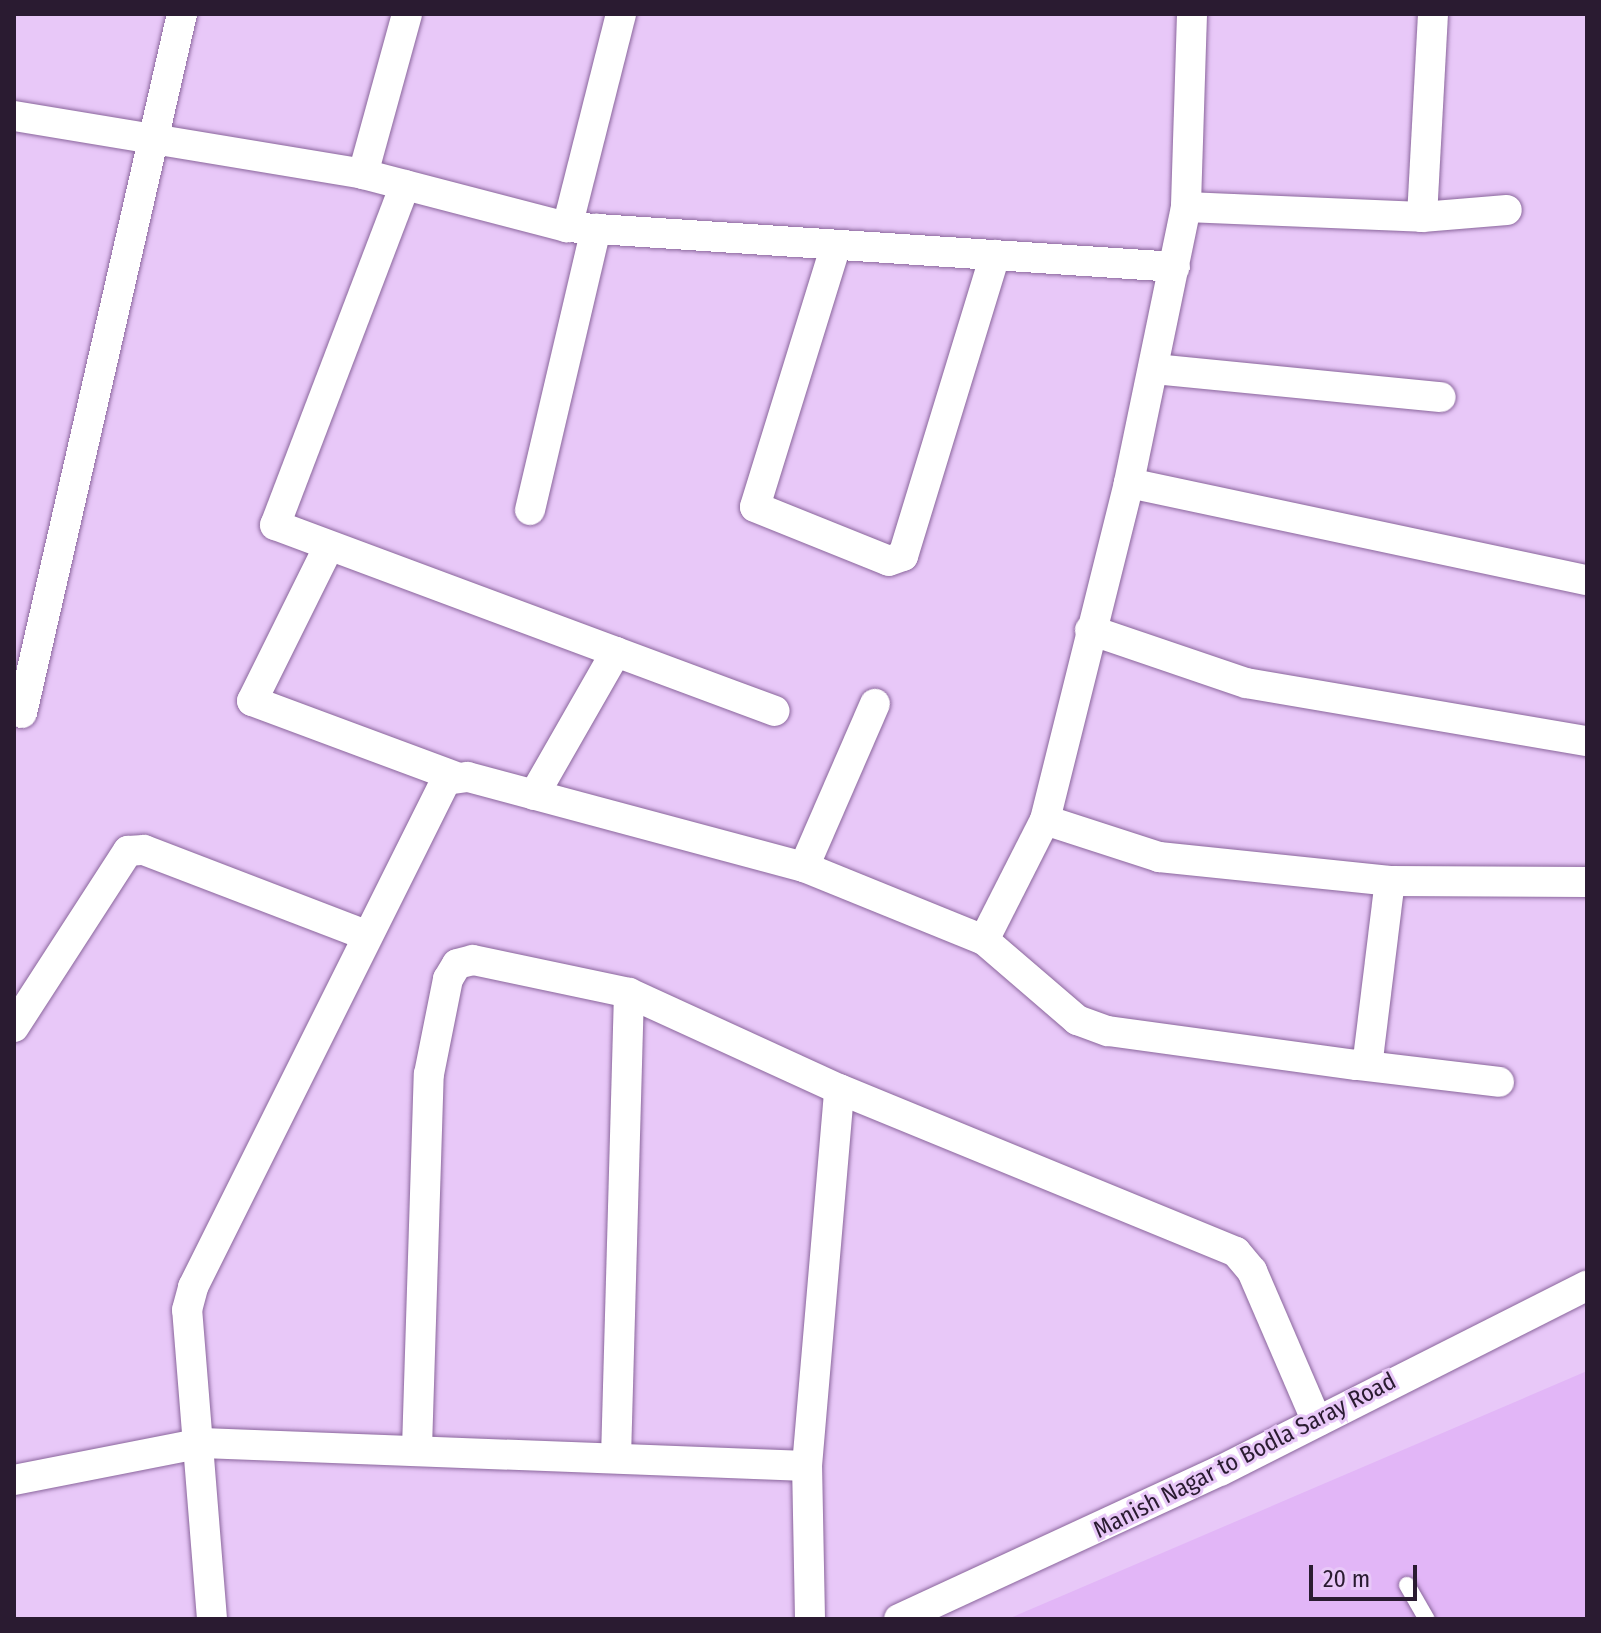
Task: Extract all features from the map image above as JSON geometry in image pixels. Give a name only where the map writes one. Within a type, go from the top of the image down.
[{"type":"street","points":[[22,713],[182,14]]},
{"type":"street","points":[[363,174],[407,14]]},
{"type":"street","points":[[530,510],[621,14]]},
{"type":"street","points":[[984,940],[1045,820],[1129,483],[1186,207],[1192,14]]},
{"type":"street","points":[[1422,217],[1433,14]]},
{"type":"street","points":[[14,116],[363,174],[582,228],[1175,267]]},
{"type":"street","points":[[405,185],[275,525],[775,711]]},
{"type":"street","points":[[1186,207],[1422,217],[1507,210]]},
{"type":"street","points":[[836,245],[755,507],[889,561],[903,556],[995,255]]},
{"type":"street","points":[[1154,369],[1441,397]]},
{"type":"street","points":[[1129,483],[1587,580]]},
{"type":"street","points":[[329,546],[252,701],[456,777],[804,867],[984,940],[1077,1020],[1108,1031],[1499,1082]]},
{"type":"street","points":[[1090,630],[1246,683],[1587,741]]},
{"type":"street","points":[[534,795],[616,652]]},
{"type":"street","points":[[804,867],[875,704]]},
{"type":"street","points":[[212,1619],[202,1443],[187,1310],[193,1287],[363,934],[435,797],[456,777]]},
{"type":"street","points":[[1045,820],[1142,854],[1390,881],[1587,882]]},
{"type":"street","points":[[14,1027],[128,851],[144,850],[363,934]]},
{"type":"street","points":[[1357,1065],[1368,1059],[1390,881]]},
{"type":"street","points":[[417,1448],[429,1074],[448,979],[457,964],[473,960],[629,993],[839,1089],[1236,1252],[1252,1271],[1317,1422]]},
{"type":"street","points":[[616,1458],[629,993]]},
{"type":"street","points":[[810,1619],[807,1466],[839,1089]]},
{"type":"street","name":"Manish Nagar to Bodla Saray Road","points":[[899,1619],[1317,1422],[1587,1286]]},
{"type":"street","points":[[14,1480],[202,1443],[417,1448],[807,1466]]},
{"type":"lane","points":[[1407,1585],[1427,1619]]},
{"type":"shaded area","points":[[1587,1371],[1587,1619],[1008,1619]]}]
